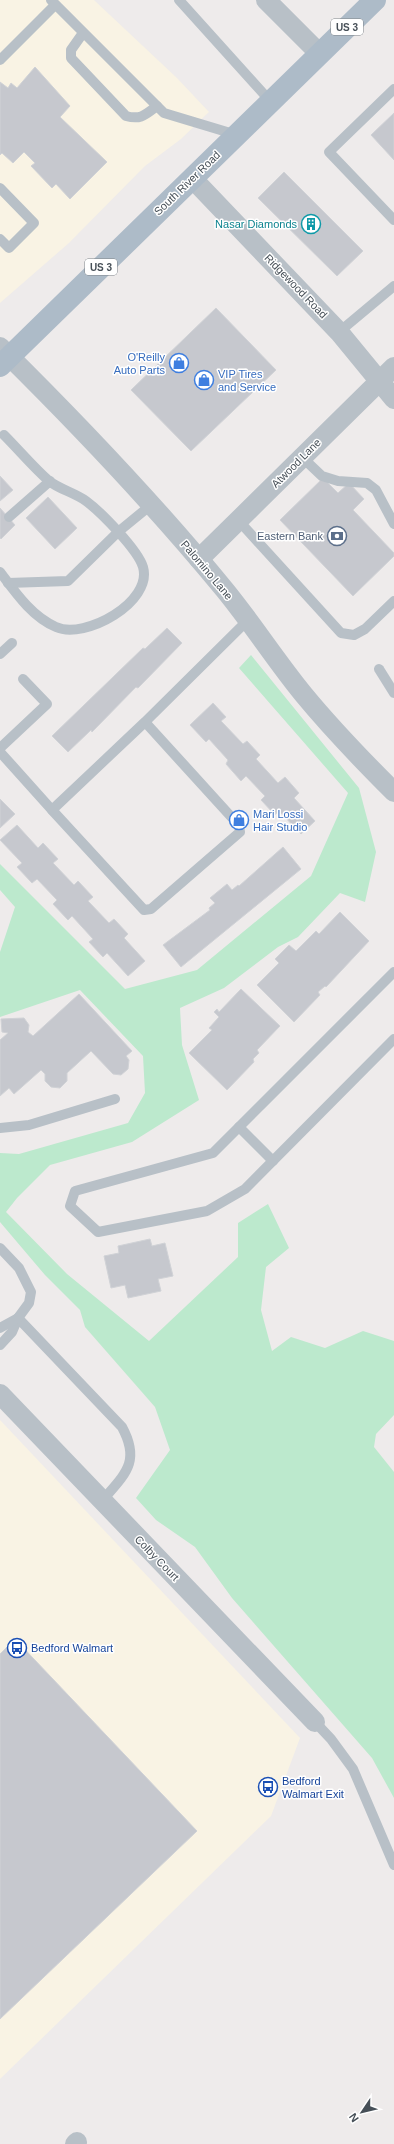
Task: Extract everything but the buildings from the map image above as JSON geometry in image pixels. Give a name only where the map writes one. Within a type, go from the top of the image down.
[{"type":"main road","name":"South River Road","points":[[3,357],[237,135],[375,0]]},
{"type":"street","points":[[266,0],[320,54]]},
{"type":"street","name":"Ridgewood Road","points":[[192,178],[339,332],[387,373],[394,399]]},
{"type":"street","name":"Palomino Lane","points":[[3,357],[151,505],[199,559],[248,620],[304,695],[360,758],[394,792]]},
{"type":"street","name":"Atwood Lane","points":[[199,559],[387,373]]},
{"type":"street","name":"Colby Court","points":[[0,1394],[315,1722]]},
{"type":"lane","points":[[179,0],[271,102]]},
{"type":"lane","points":[[0,60],[53,2],[164,112],[237,135]]},
{"type":"lane","points":[[83,32],[74,44],[71,58],[126,116],[136,118],[143,117],[157,106]]},
{"type":"lane","points":[[394,89],[329,152],[394,220]]},
{"type":"lane","points":[[0,188],[34,223],[9,248],[0,239]]},
{"type":"lane","points":[[339,332],[394,286]]},
{"type":"lane","points":[[0,572],[29,608],[42,620],[57,628],[75,629],[89,627],[104,622],[128,603],[140,590],[144,579],[143,567],[118,532],[87,502],[50,481],[4,435]]},
{"type":"lane","points":[[302,457],[322,476],[338,482],[367,483],[376,490],[394,524]]},
{"type":"lane","points":[[9,517],[50,481]]},
{"type":"lane","points":[[8,583],[68,581],[118,532],[151,505]]},
{"type":"lane","points":[[238,520],[341,633],[354,635],[365,629],[394,601]]},
{"type":"lane","points":[[52,810],[145,722],[248,620]]},
{"type":"lane","points":[[0,654],[12,643]]},
{"type":"lane","points":[[379,669],[394,693]]},
{"type":"lane","points":[[0,748],[47,704],[22,679]]},
{"type":"lane","points":[[0,752],[144,910],[151,909],[240,832],[239,826],[235,821],[145,722]]},
{"type":"lane","points":[[394,972],[213,1153],[74,1191],[70,1206],[98,1232],[207,1211],[245,1189],[394,1039]]},
{"type":"lane","points":[[0,1128],[29,1125],[115,1099]]},
{"type":"lane","points":[[239,1127],[273,1161]]},
{"type":"lane","points":[[0,1248],[19,1268],[31,1292],[29,1303],[18,1318],[12,1332],[0,1345]]},
{"type":"lane","points":[[0,1328],[18,1318]]},
{"type":"lane","points":[[18,1318],[122,1427],[129,1440],[132,1454],[130,1465],[102,1501]]},
{"type":"lane","points":[[315,1722],[331,1739],[353,1769],[394,1865]]},
{"type":"shaded area","points":[[0,0],[94,0],[177,78],[209,112],[181,139],[145,166],[69,243],[0,303]]},
{"type":"shaded area","points":[[0,1420],[300,1738],[271,1816],[0,2079]]},
{"type":"green space","points":[[251,655],[359,788],[376,852],[365,902],[340,893],[298,937],[278,947],[224,988],[180,1008],[182,1045],[199,1100],[132,1142],[50,1165],[17,1198],[6,1212],[67,1274],[149,1341],[238,1257],[238,1223],[268,1204],[289,1248],[266,1267],[261,1310],[272,1351],[291,1337],[325,1348],[363,1331],[394,1341],[394,1415],[376,1434],[374,1447],[394,1472],[394,1798],[372,1758],[232,1598],[195,1547],[156,1520],[136,1498],[170,1450],[155,1407],[85,1327],[80,1310],[45,1275],[0,1222],[0,1153],[19,1154],[128,1123],[145,1093],[143,1056],[80,990],[0,1017],[0,952],[15,907],[0,890],[0,864],[125,989],[197,970],[311,876],[348,793],[239,668]]},
{"type":"place","name":"Nasar Diamonds","points":[[311,224]]},
{"type":"place","name":"O'Reilly Auto Parts","points":[[179,363]]},
{"type":"place","name":"VIP Tires and Service","points":[[204,380]]},
{"type":"place","name":"Eastern Bank","points":[[337,536]]},
{"type":"place","name":"Mari Lossi Hair Studio","points":[[239,820]]},
{"type":"place","name":"Bedford Walmart","points":[[17,1648]]},
{"type":"place","name":"Bedford Walmart Exit","points":[[268,1787]]}]
